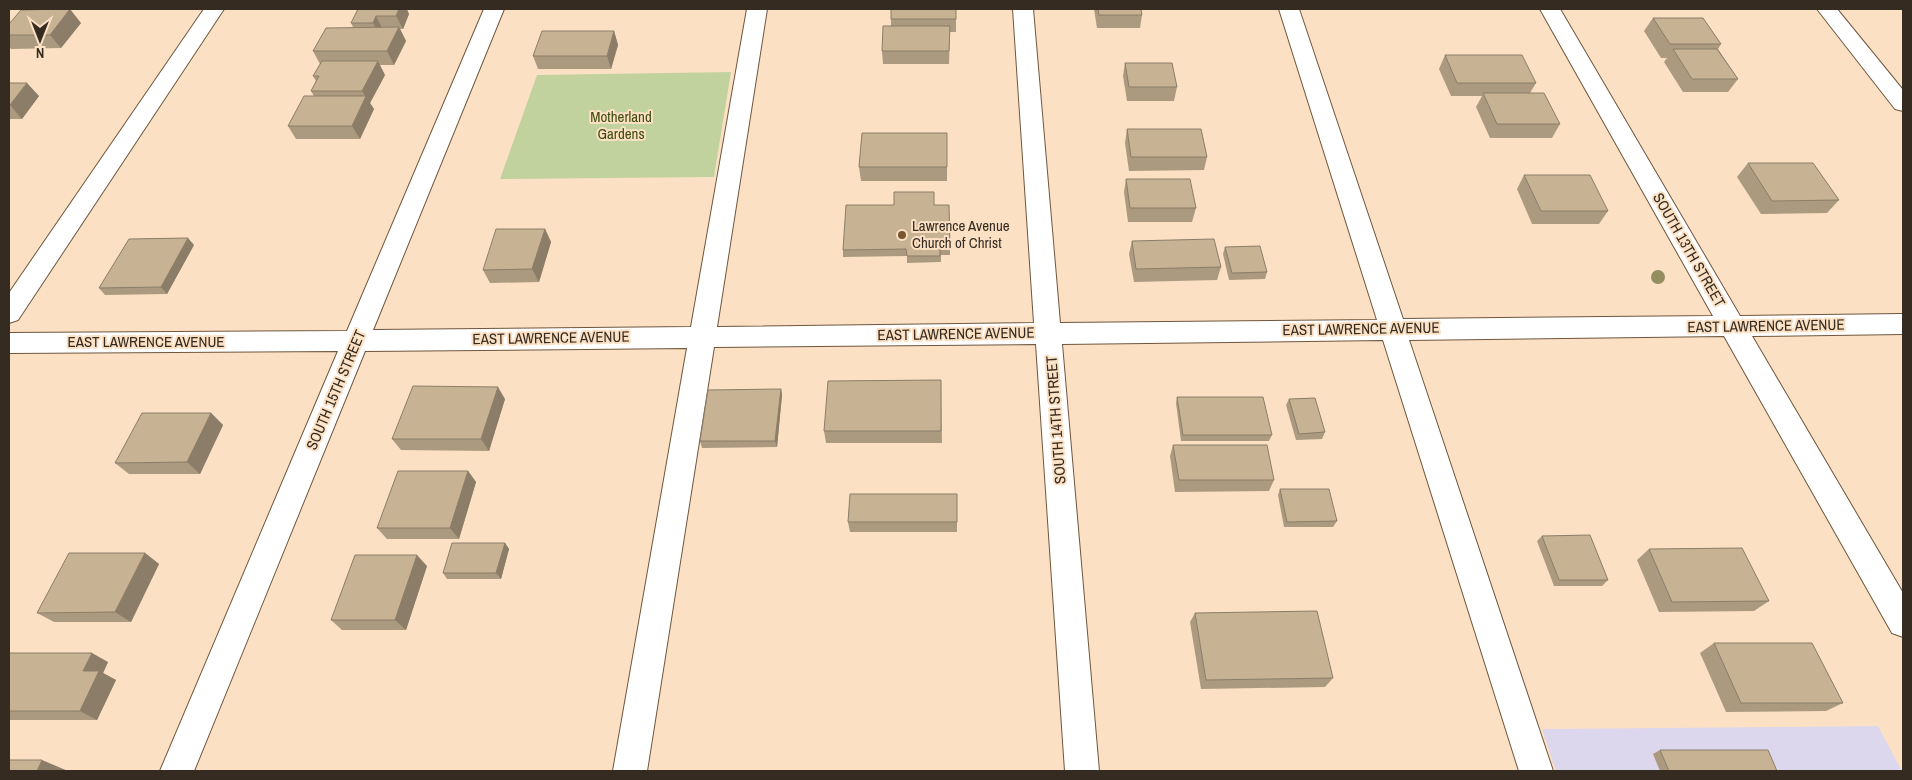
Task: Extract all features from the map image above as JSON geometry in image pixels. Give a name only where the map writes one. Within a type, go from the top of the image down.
[{"type":"street","points":[[9,314],[214,9]]},
{"type":"street","name":"SOUTH 15TH STREET","points":[[177,771],[494,9]]},
{"type":"street","points":[[630,771],[758,9]]},
{"type":"street","name":"SOUTH 14TH STREET","points":[[1023,9],[1082,771]]},
{"type":"street","points":[[1289,9],[1536,771]]},
{"type":"street","name":"SOUTH 13TH STREET","points":[[1550,9],[1903,622]]},
{"type":"street","points":[[1828,9],[1903,104]]},
{"type":"street","name":"EAST LAWRENCE AVENUE","points":[[9,343],[1903,324]]},
{"type":"shaded area","points":[[1878,726],[1902,771],[1556,771],[1542,729]]},
{"type":"green space","name":"Motherland Gardens","points":[[731,72],[714,177],[500,179],[537,75]]},
{"type":"building","points":[[70,9],[50,35],[9,35],[9,24],[21,10]]},
{"type":"building","points":[[358,9],[399,9],[396,16],[376,16],[373,23],[351,23]]},
{"type":"building","points":[[891,9],[956,9],[956,19],[891,19]]},
{"type":"building","points":[[1098,9],[1141,9],[1142,15],[1099,15]]},
{"type":"building","points":[[1653,18],[1703,18],[1721,44],[1670,44]]},
{"type":"building","points":[[883,26],[950,26],[949,51],[882,51]]},
{"type":"building","points":[[399,27],[387,51],[313,51],[326,28]]},
{"type":"building","points":[[542,31],[614,31],[607,56],[533,56]]},
{"type":"building","points":[[1673,49],[1717,49],[1738,79],[1692,79]]},
{"type":"building","points":[[1445,55],[1522,55],[1536,83],[1457,83]]},
{"type":"building","points":[[322,61],[378,61],[362,91],[311,91],[319,76],[313,76]]},
{"type":"building","points":[[1125,63],[1172,63],[1177,87],[1129,87]]},
{"type":"building","points":[[9,83],[27,83],[10,105],[9,105]]},
{"type":"building","points":[[1483,93],[1544,93],[1560,124],[1497,124]]},
{"type":"building","points":[[304,96],[366,96],[352,126],[288,126]]},
{"type":"building","points":[[1127,129],[1201,129],[1207,157],[1131,157]]},
{"type":"building","points":[[862,133],[947,133],[947,167],[859,167]]},
{"type":"building","points":[[1748,163],[1813,163],[1839,200],[1772,201]]},
{"type":"building","points":[[1524,175],[1590,175],[1608,211],[1541,211]]},
{"type":"building","points":[[1126,179],[1190,179],[1196,208],[1130,208]]},
{"type":"building","points":[[894,192],[934,192],[934,205],[949,205],[950,248],[940,249],[940,256],[907,256],[906,249],[843,250],[846,205],[894,205]]},
{"type":"building","points":[[496,229],[545,229],[532,269],[483,270]]},
{"type":"building","points":[[188,238],[161,287],[99,288],[129,239]]},
{"type":"building","points":[[1214,239],[1221,267],[1136,269],[1132,241]]},
{"type":"building","points":[[1260,246],[1267,272],[1232,273],[1225,247]]},
{"type":"building","points":[[941,380],[941,431],[824,431],[828,381]]},
{"type":"building","points":[[413,386],[498,387],[481,439],[392,439]]},
{"type":"building","points":[[781,389],[775,441],[700,441],[708,390]]},
{"type":"building","points":[[1177,397],[1263,397],[1272,435],[1183,435]]},
{"type":"building","points":[[1315,398],[1325,432],[1299,434],[1289,399]]},
{"type":"building","points":[[142,413],[211,413],[187,462],[115,463]]},
{"type":"building","points":[[1173,445],[1267,445],[1274,480],[1179,480]]},
{"type":"building","points":[[398,471],[468,471],[450,528],[377,528]]},
{"type":"building","points":[[1280,489],[1329,489],[1337,521],[1287,522]]},
{"type":"building","points":[[850,494],[957,494],[957,522],[848,522]]},
{"type":"building","points":[[1590,535],[1608,580],[1559,580],[1542,536]]},
{"type":"building","points":[[452,543],[505,543],[496,573],[443,573]]},
{"type":"building","points":[[1742,548],[1769,601],[1672,602],[1649,549]]},
{"type":"building","points":[[69,553],[145,553],[115,612],[37,613]]},
{"type":"building","points":[[355,555],[417,555],[395,620],[331,620]]},
{"type":"building","points":[[1317,611],[1333,678],[1206,680],[1195,613]]},
{"type":"building","points":[[1714,643],[1812,643],[1843,703],[1741,703]]},
{"type":"building","points":[[9,653],[92,653],[83,671],[99,671],[80,711],[9,711]]},
{"type":"building","points":[[1660,750],[1768,750],[1777,771],[1669,771]]},
{"type":"building","points":[[9,760],[42,760],[37,771],[9,771]]},
{"type":"place","name":"Lawrence Avenue Church of Christ","points":[[902,235]]}]
